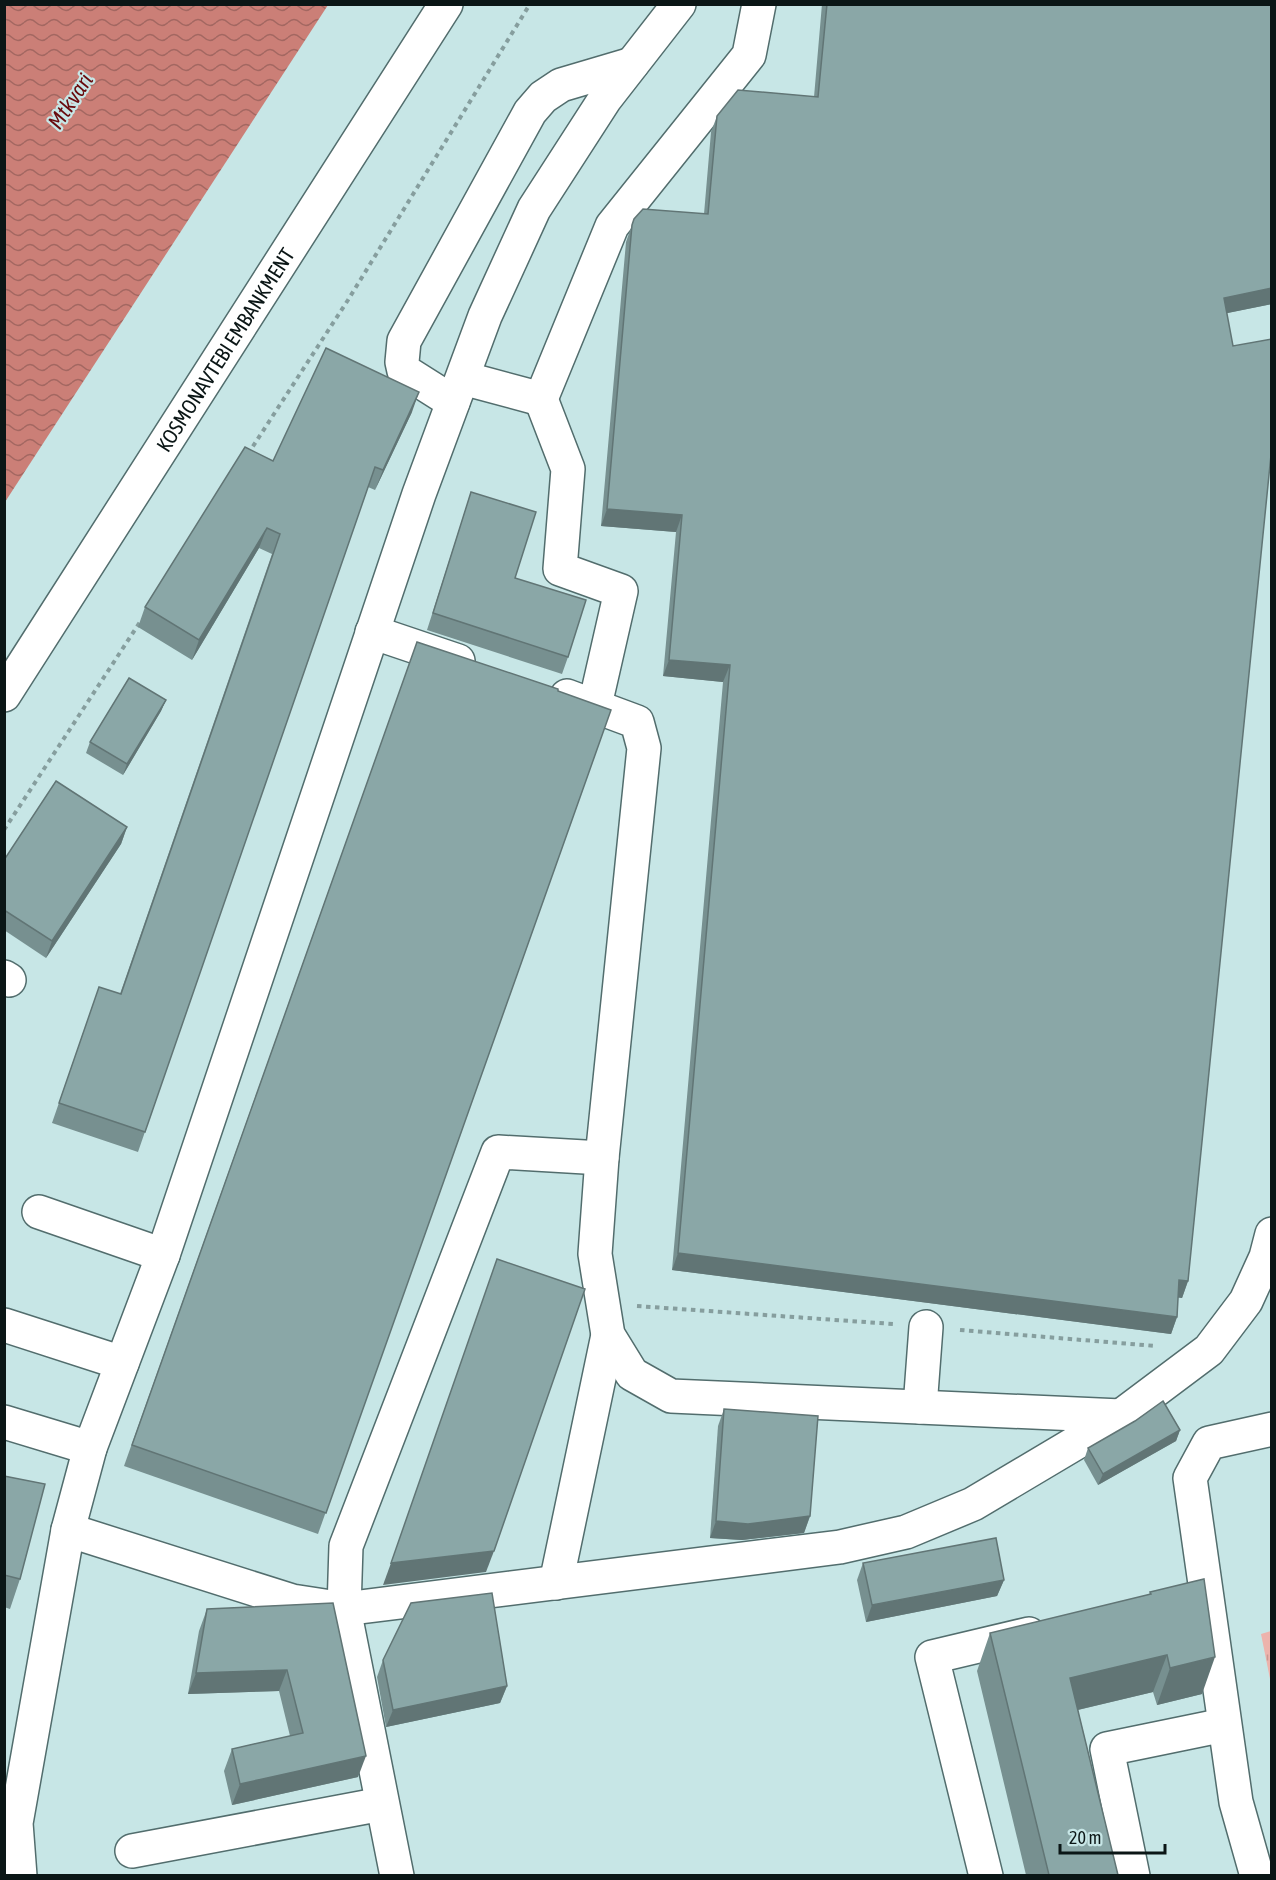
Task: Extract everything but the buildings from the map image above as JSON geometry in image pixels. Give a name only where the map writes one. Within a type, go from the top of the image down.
[{"type":"main road","name":"KOSMONAVTEBI EMBANKMENT","points":[[4,695],[446,4]]},
{"type":"main road","points":[[20,1875],[16,1823],[68,1530],[90,1448],[163,1255],[418,494],[485,316],[534,209],[604,99],[679,4]]},
{"type":"main road","points":[[595,705],[621,591],[560,569],[568,469],[541,399],[612,226],[749,55],[759,4]]},
{"type":"main road","points":[[541,399],[458,390],[404,371],[402,362],[404,340],[530,112],[543,97],[561,85],[632,64]]},
{"type":"main road","points":[[372,632],[483,669]]},
{"type":"main road","points":[[539,687],[595,705],[637,722],[644,748],[602,1158],[596,1254],[608,1335],[556,1583]]},
{"type":"main road","points":[[397,1875],[344,1609],[346,1545],[498,1152],[602,1158]]},
{"type":"main road","points":[[39,1212],[163,1255]]},
{"type":"main road","points":[[68,1530],[292,1600],[344,1609],[840,1547],[906,1532],[973,1504],[1121,1416],[1209,1350],[1246,1300],[1266,1257],[1272,1234]]},
{"type":"main road","points":[[4,1325],[122,1363]]},
{"type":"main road","points":[[920,1407],[926,1327]]},
{"type":"main road","points":[[608,1335],[632,1374],[671,1396],[1121,1416]]},
{"type":"main road","points":[[4,1422],[90,1448]]},
{"type":"main road","points":[[1257,1875],[1236,1802],[1224,1725],[1193,1596],[1190,1478],[1209,1443],[1272,1429]]},
{"type":"main road","points":[[986,1875],[932,1657],[1057,1628]]},
{"type":"main road","points":[[1134,1875],[1107,1749],[1224,1725]]},
{"type":"main road","points":[[132,1851],[382,1804]]},
{"type":"path","points":[[245,459],[348,300],[530,4]]},
{"type":"path","points":[[4,830],[142,619]]},
{"type":"green space","points":[[1272,1631],[1271,1684],[1261,1634]]},
{"type":"water","name":"Mtkvari","points":[[4,5],[328,5],[5,502]]}]
